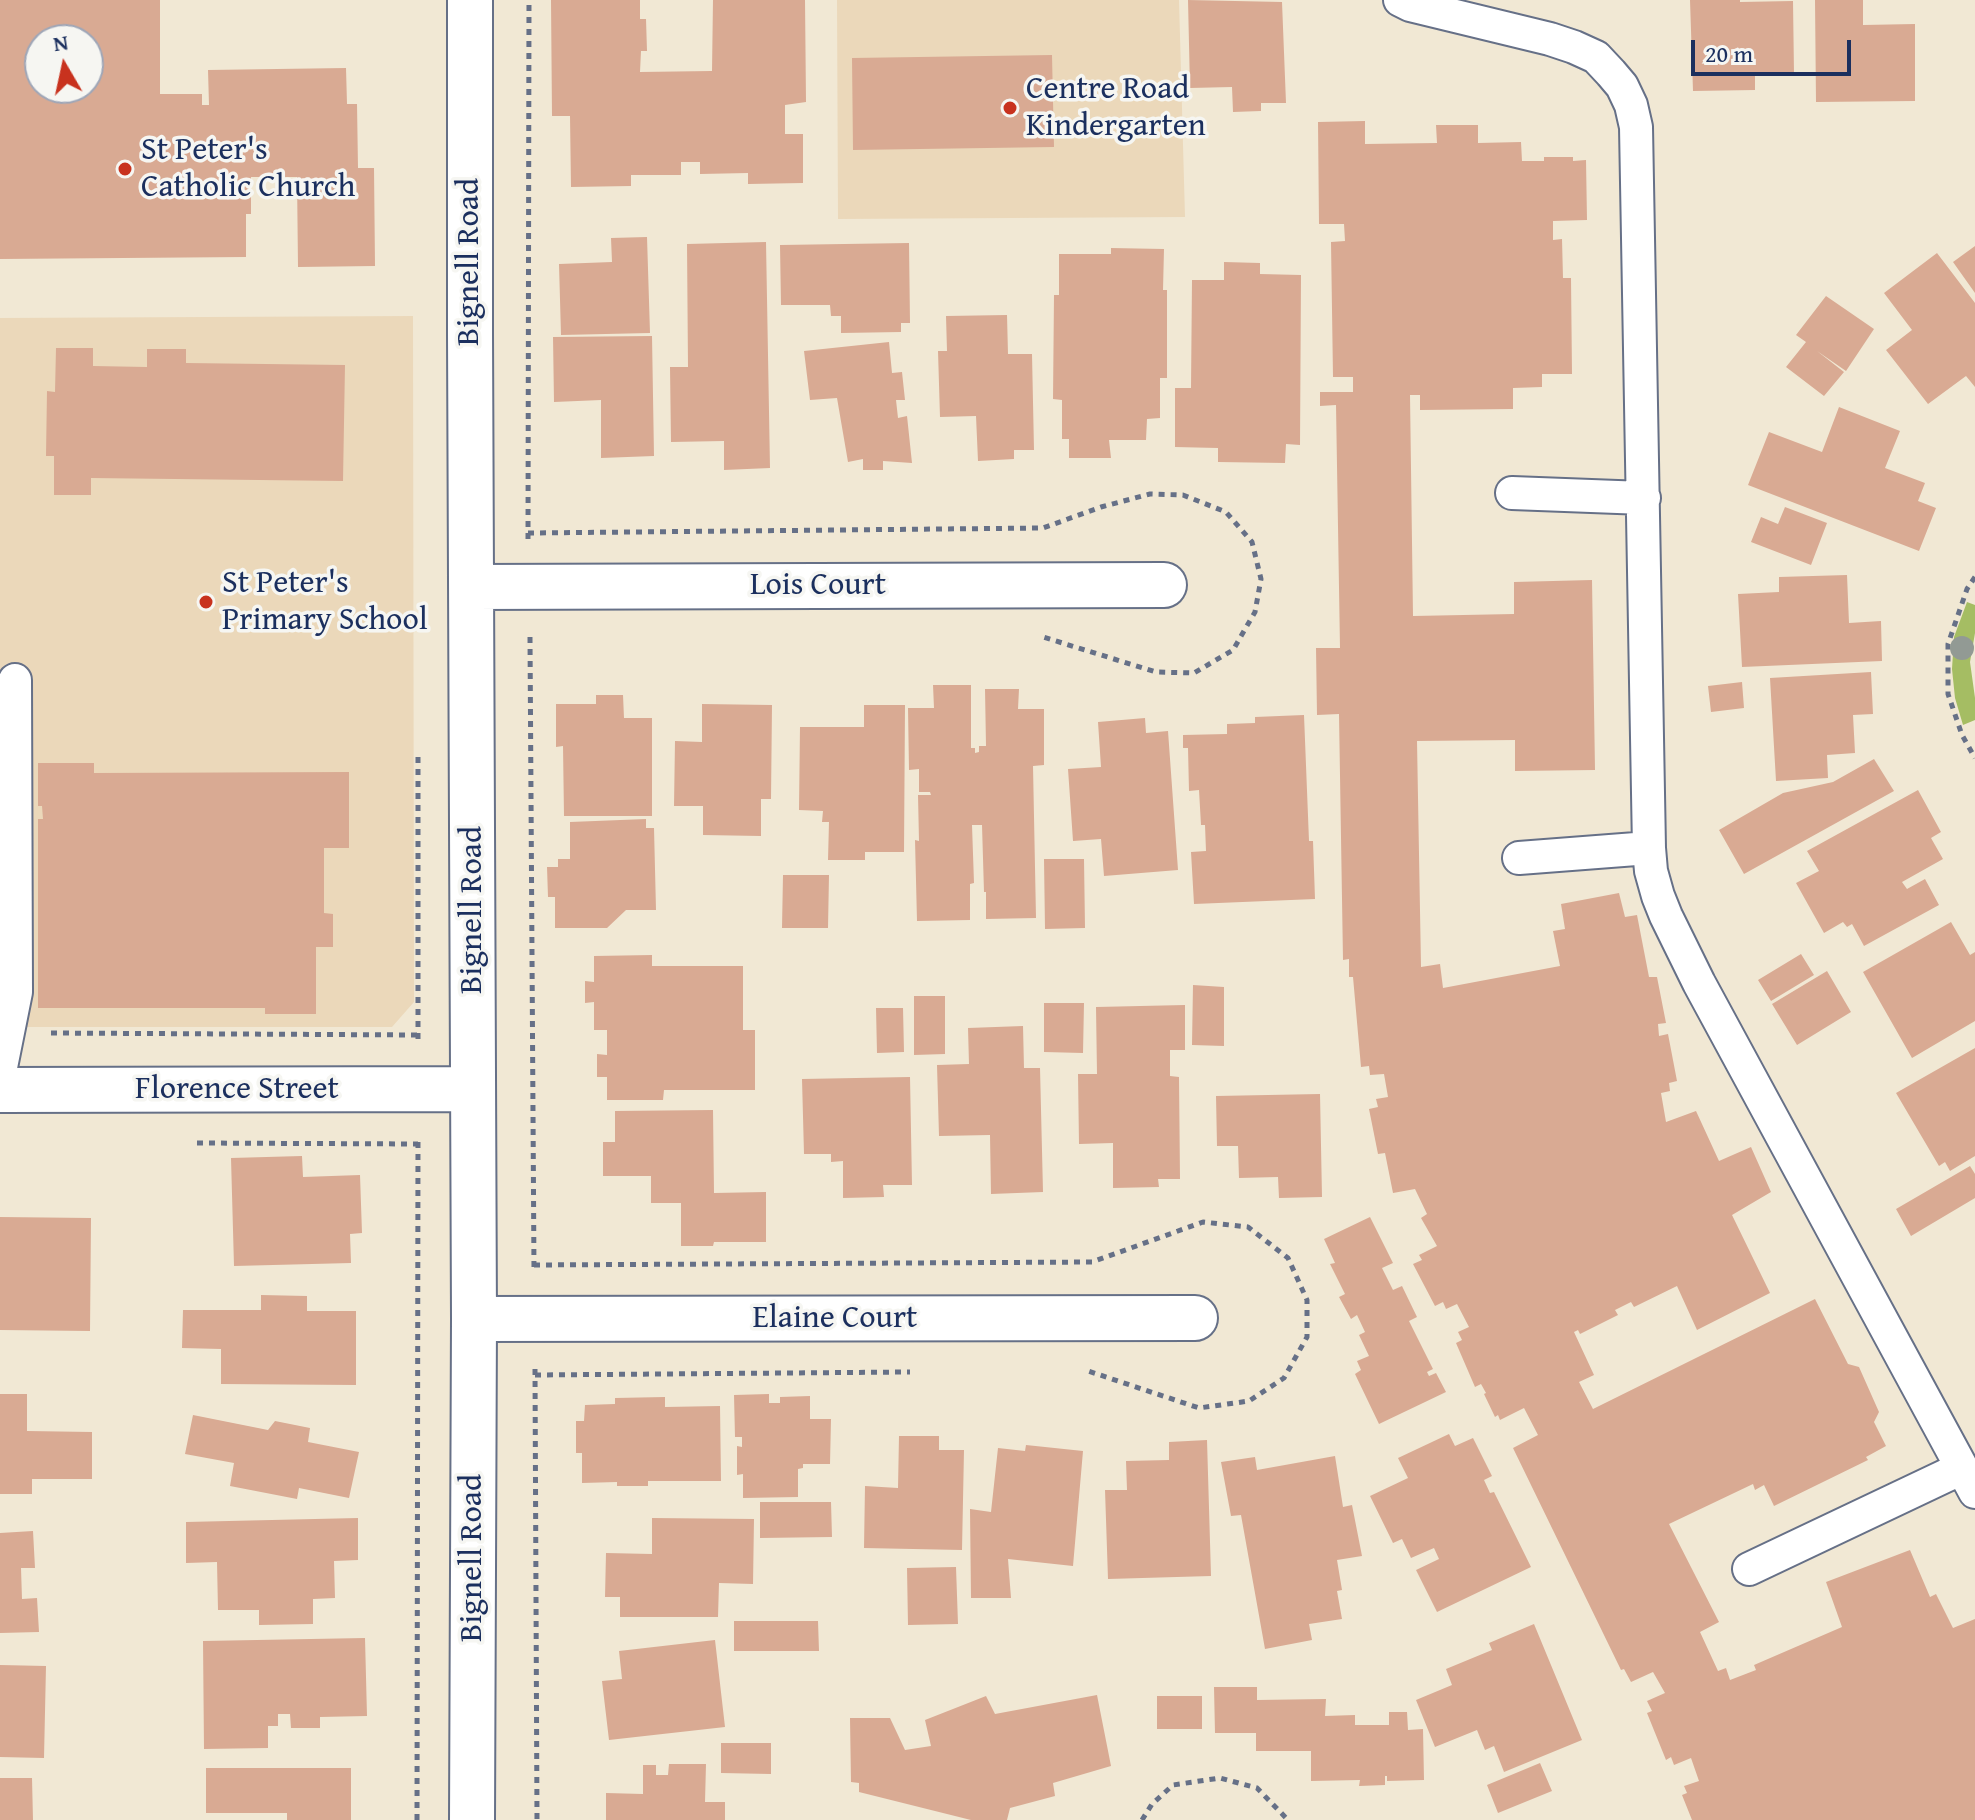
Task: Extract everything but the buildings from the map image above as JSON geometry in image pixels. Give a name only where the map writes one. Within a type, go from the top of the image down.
[{"type":"street","name":"Bignell Road","points":[[470,0],[474,1319],[472,1820]]},
{"type":"street","name":"Lois Court","points":[[472,587],[1164,585]]},
{"type":"street","name":"Florence Street","points":[[0,1090],[473,1089]]},
{"type":"street","name":"Elaine Court","points":[[474,1319],[1195,1318]]},
{"type":"lane","points":[[1400,0],[1574,47],[1596,57],[1622,86],[1631,105],[1636,127],[1651,871],[1658,896],[1699,983],[1968,1480],[1749,1569]]},
{"type":"lane","points":[[1512,493],[1644,498]]},
{"type":"lane","points":[[0,1072],[16,992],[15,680]]},
{"type":"lane","points":[[1519,858],[1649,848]]},
{"type":"path","points":[[529,0],[529,586],[537,1820]]},
{"type":"path","points":[[1975,577],[1967,589],[1948,644],[1948,694],[1962,735],[1975,758]]},
{"type":"path","points":[[417,1820],[418,747]]},
{"type":"path","points":[[8,1033],[418,1035]]},
{"type":"path","points":[[186,1143],[418,1144]]},
{"type":"path","points":[[1142,1820],[1152,1804],[1173,1785],[1220,1778],[1257,1788],[1288,1820]]},
{"type":"shaded area","name":"Centre Road Kindergarten","points":[[837,0],[1179,0],[1185,217],[838,219]]},
{"type":"shaded area","name":"St Peter's Primary School","points":[[413,316],[414,1002],[392,1027],[0,1027],[0,318]]},
{"type":"green space","points":[[1967,602],[1975,605],[1975,633],[1970,662],[1975,720],[1963,725],[1955,698],[1952,669],[1954,637]]},
{"type":"place","name":"Centre Road Kindergarten","points":[[1010,108]]},
{"type":"place","name":"St Peter's Catholic Church","points":[[125,169]]},
{"type":"place","name":"St Peter's Primary School","points":[[206,602]]}]
